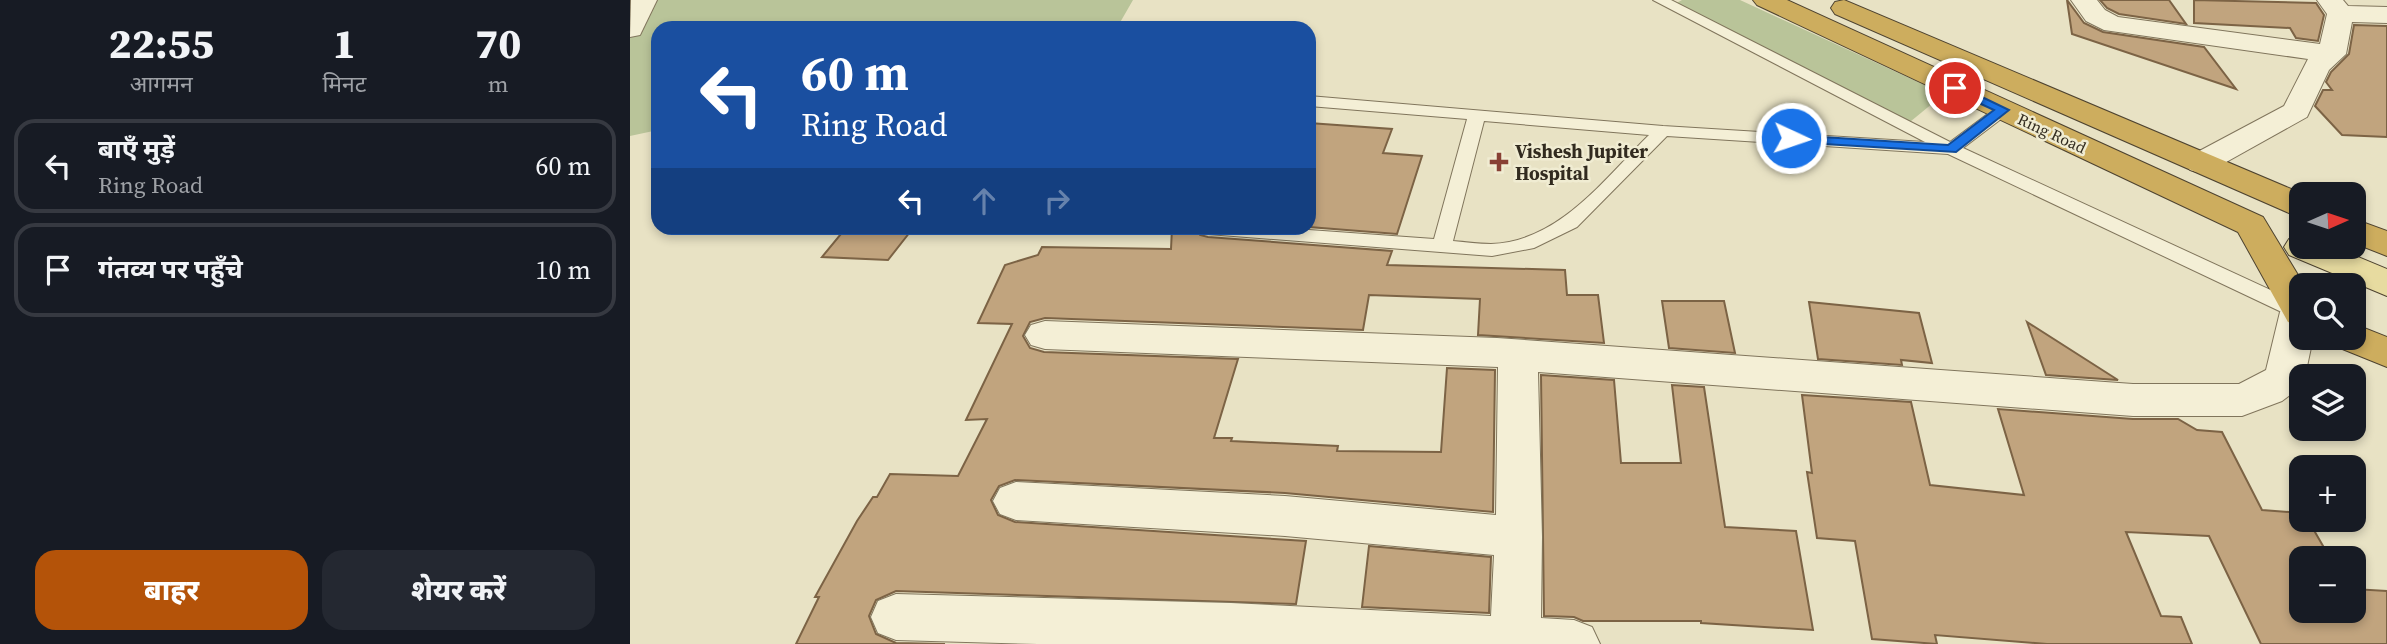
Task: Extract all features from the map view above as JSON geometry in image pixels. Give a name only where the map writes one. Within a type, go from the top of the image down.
[{"type":"highway","name":"Ring Road","points":[[1766,0],[2251,225]]},
{"type":"highway","name":"Ring Road","points":[[1826,0],[2289,201]]},
{"type":"highway","points":[[2251,225],[2289,293]]},
{"type":"highway","points":[[2366,235],[2387,244]]},
{"type":"highway","points":[[2366,343],[2387,353]]},
{"type":"main road","name":"Ring Road","points":[[2251,225],[2289,241]]},
{"type":"main road","name":"Ring Road","points":[[2332,259],[2387,283]]},
{"type":"street","points":[[630,29],[644,0]]},
{"type":"street","points":[[2084,0],[2089,11],[2098,19],[2113,24],[2332,54]]},
{"type":"street","points":[[2201,163],[2296,111],[2317,66],[2332,54],[2335,7],[2387,15]]},
{"type":"street","points":[[1045,335],[1497,352],[2133,400],[2242,400],[2266,390],[2284,377],[2291,350]]},
{"type":"street","points":[[896,617],[1231,625],[1541,643],[1520,537],[1518,366],[1512,355]]},
{"type":"street","points":[[1016,501],[1284,516],[1520,537]]},
{"type":"lane","points":[[1660,0],[1951,149],[2289,308]]},
{"type":"lane","points":[[1316,102],[1663,131],[1951,149],[2003,110]]},
{"type":"lane","points":[[1442,246],[1477,115]]},
{"type":"lane","points":[[1299,235],[1492,250],[1527,244],[1570,223],[1663,131]]},
{"type":"green space","points":[[644,0],[1133,0],[1121,21],[651,21],[651,132],[630,136],[630,29]]},
{"type":"green space","points":[[1682,0],[1740,0],[1944,94],[1905,126],[1671,6]]},
{"type":"building","points":[[2067,0],[2084,23],[2103,32],[2204,47],[2236,89],[2072,34]]},
{"type":"building","points":[[2100,0],[2169,0],[2186,24],[2119,14],[2107,8]]},
{"type":"building","points":[[2194,0],[2316,3],[2324,15],[2318,41],[2296,38],[2290,28],[2194,23]]},
{"type":"building","points":[[2354,25],[2387,26],[2387,137],[2342,135],[2315,106],[2323,90],[2332,90],[2326,82],[2331,72],[2349,54]]},
{"type":"building","points":[[1316,124],[1392,129],[1383,153],[1422,156],[1397,234],[1316,228]]},
{"type":"building","points":[[840,235],[908,235],[888,260],[822,257]]},
{"type":"building","points":[[1172,235],[1200,235],[1392,251],[1387,265],[1565,270],[1567,295],[1598,295],[1604,343],[1478,335],[1480,299],[1369,295],[1363,330],[1045,318],[1030,322],[1023,336],[1030,348],[1044,352],[1238,359],[1214,438],[1232,438],[1231,441],[1338,446],[1337,451],[1441,452],[1447,368],[1495,370],[1493,512],[1285,493],[1015,480],[999,486],[991,500],[998,515],[1015,522],[1306,541],[1296,604],[896,591],[876,600],[869,616],[876,634],[896,643],[945,644],[796,644],[819,597],[815,597],[857,521],[873,497],[877,497],[890,474],[958,476],[987,419],[966,420],[1012,324],[978,323],[1005,265],[1038,255],[1042,247],[1171,249]]},
{"type":"building","points":[[1662,301],[1724,301],[1735,353],[1669,348]]},
{"type":"building","points":[[1809,302],[1919,313],[1932,363],[1901,360],[1902,365],[1818,359]]},
{"type":"building","points":[[2027,322],[2118,380],[2046,375]]},
{"type":"building","points":[[1541,375],[1614,380],[1621,463],[1681,463],[1672,385],[1704,387],[1725,527],[1796,531],[1813,630],[1701,621],[1583,621],[1574,617],[1544,616]]},
{"type":"building","points":[[1802,395],[1911,402],[1930,485],[2024,495],[1998,409],[2133,419],[2178,419],[2197,430],[2222,432],[2262,510],[2289,512],[2289,532],[2315,532],[2323,546],[2289,546],[2289,623],[2366,623],[2366,590],[2387,591],[2387,644],[2261,644],[2209,536],[2126,532],[2161,616],[2181,617],[2192,644],[2047,644],[1935,635],[1937,644],[1872,639],[1855,541],[1817,538],[1807,472],[1812,473]]},
{"type":"building","points":[[1369,546],[1491,557],[1489,613],[1362,607]]},
{"type":"place","name":"Vishesh Jupiter Hospital","points":[[1499,162]]},
{"type":"route","points":[[1791,138],[1951,149],[2003,110],[1955,88]]}]
